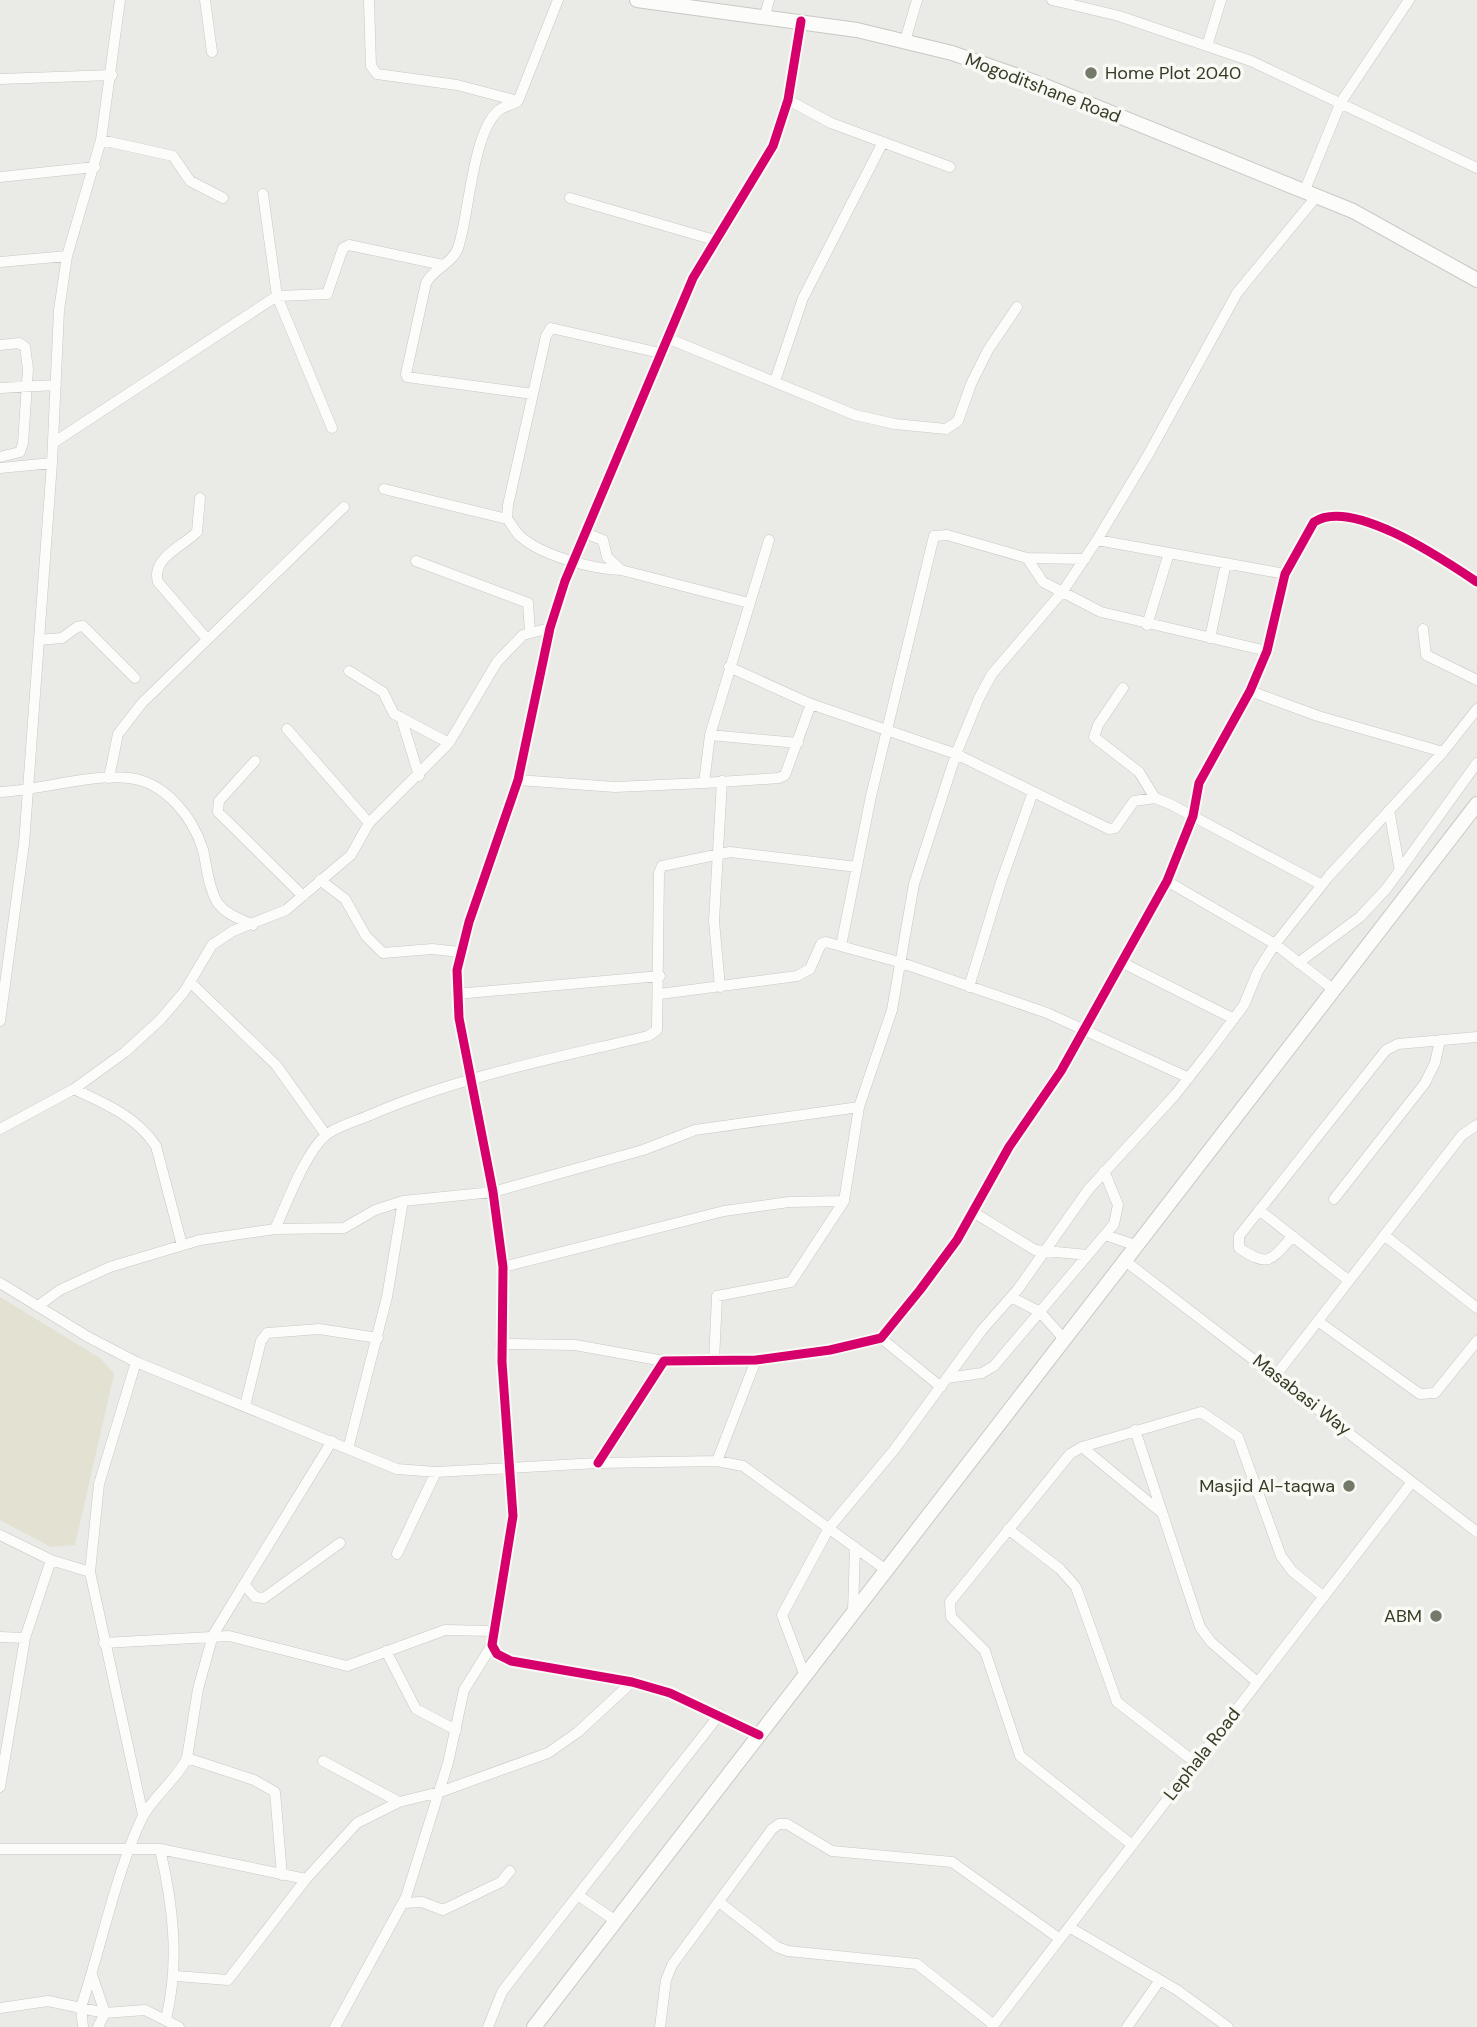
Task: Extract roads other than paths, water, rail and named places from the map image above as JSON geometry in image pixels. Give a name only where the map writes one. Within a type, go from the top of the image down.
[{"type":"main road","name":"Mogoditshane Road","points":[[637,0],[801,21],[905,41],[1035,82],[1369,218],[1477,280]]},
{"type":"main road","points":[[534,2027],[1477,804]]},
{"type":"street","points":[[0,1021],[23,862],[52,463],[59,310],[68,256],[101,140],[112,75],[120,0]]},
{"type":"street","points":[[205,0],[212,52]]},
{"type":"street","points":[[369,0],[371,66],[377,74],[457,85],[518,101]]},
{"type":"street","points":[[533,394],[406,376],[426,283],[433,272],[455,255],[466,197],[489,124],[497,112],[518,101],[558,0]]},
{"type":"street","points":[[765,16],[769,0]]},
{"type":"street","points":[[905,41],[916,0]]},
{"type":"street","points":[[1052,0],[1119,16],[1251,61],[1475,163]]},
{"type":"street","points":[[1207,46],[1221,0]]},
{"type":"street","points":[[714,1361],[716,1296],[786,1285],[794,1280],[844,1201],[859,1107],[892,1010],[914,884],[956,754],[992,674],[1063,591],[1097,540],[1149,455],[1237,293],[1310,195],[1341,102],[1409,0]]},
{"type":"street","points":[[335,2027],[404,1903],[440,1792],[464,1690],[492,1645],[512,1535],[512,1469],[501,1344],[503,1266],[493,1192],[456,994],[460,952],[518,780],[550,628],[572,562],[693,278],[762,168],[781,126],[801,21]]},
{"type":"street","points":[[0,79],[112,75]]},
{"type":"street","points":[[788,100],[831,122],[950,167]]},
{"type":"street","points":[[101,140],[173,156],[190,181],[223,198]]},
{"type":"street","points":[[775,381],[803,298],[883,142]]},
{"type":"street","points":[[0,177],[94,167]]},
{"type":"street","points":[[262,194],[277,296],[332,428]]},
{"type":"street","points":[[570,198],[718,241]]},
{"type":"street","points":[[53,443],[277,296],[327,294],[343,248],[349,245],[443,265]]},
{"type":"street","points":[[0,262],[68,256]]},
{"type":"street","points":[[667,338],[870,419],[939,429],[953,427],[958,421],[971,384],[988,350],[1017,307]]},
{"type":"street","points":[[507,519],[533,394],[551,328],[660,354]]},
{"type":"street","points":[[0,345],[13,342],[25,347],[27,369],[23,443],[20,452],[0,457]]},
{"type":"street","points":[[0,388],[56,385]]},
{"type":"street","points":[[0,468],[52,463]]},
{"type":"street","points":[[384,489],[507,519],[522,537],[572,562],[621,570],[749,603]]},
{"type":"street","points":[[200,498],[197,532],[158,564],[155,573],[158,582],[207,639]]},
{"type":"street","points":[[109,778],[114,749],[124,724],[207,639],[344,508]]},
{"type":"street","points":[[501,1344],[575,1345],[664,1361],[714,1361],[757,1360],[830,1350],[881,1338],[947,1253],[973,1212],[1082,1031],[1167,881],[1193,816],[1203,772],[1251,691],[1267,651],[1285,574],[1314,522],[1322,517],[1339,516],[1409,539],[1477,582]]},
{"type":"street","points":[[585,533],[603,540],[607,557],[621,570]]},
{"type":"street","points":[[841,946],[886,729],[934,536],[947,535],[1027,558],[1084,559]]},
{"type":"street","points":[[704,783],[710,735],[769,540]]},
{"type":"street","points":[[1097,540],[1285,574]]},
{"type":"street","points":[[1147,625],[1169,553]]},
{"type":"street","points":[[1027,558],[1042,582],[1101,612],[1147,625],[1267,651]]},
{"type":"street","points":[[416,561],[528,603],[530,632]]},
{"type":"street","points":[[1210,638],[1226,564]]},
{"type":"street","points":[[39,640],[62,638],[77,626],[83,626],[135,678]]},
{"type":"street","points":[[0,1129],[74,1089],[143,1037],[191,983],[212,945],[233,931],[286,910],[351,855],[369,823],[419,776],[449,743],[486,677],[510,648],[530,632],[550,628]]},
{"type":"street","points":[[1423,629],[1426,655],[1477,680]]},
{"type":"street","points":[[729,667],[811,704],[956,754],[1110,829],[1115,828],[1134,802],[1155,798]]},
{"type":"street","points":[[349,671],[383,692],[391,710],[449,743]]},
{"type":"street","points":[[1122,688],[1098,725],[1094,737],[1139,772],[1155,798],[1322,885]]},
{"type":"street","points":[[1251,691],[1328,720],[1443,752]]},
{"type":"street","points":[[518,780],[615,787],[779,778],[789,769],[811,704]]},
{"type":"street","points":[[804,1675],[782,1615],[830,1528],[1011,1297],[1104,1171],[1189,1079],[1234,1018],[1275,944],[1322,885],[1443,752],[1477,709]]},
{"type":"street","points":[[401,717],[419,776]]},
{"type":"street","points":[[287,729],[369,823]]},
{"type":"street","points":[[710,735],[798,743]]},
{"type":"street","points":[[255,761],[219,801],[218,812],[303,896]]},
{"type":"street","points":[[1298,962],[1360,917],[1400,871],[1477,763]]},
{"type":"street","points":[[0,792],[28,791],[109,778],[133,779],[173,801],[185,814],[198,838],[217,901],[229,914],[253,925]]},
{"type":"street","points":[[720,987],[714,921],[722,781]]},
{"type":"street","points":[[969,987],[1000,885],[1033,792]]},
{"type":"street","points":[[1389,810],[1400,871]]},
{"type":"street","points":[[275,1229],[304,1169],[326,1135],[409,1099],[471,1079],[653,1034],[659,1025],[659,869],[719,854],[787,857],[857,867]]},
{"type":"street","points":[[320,880],[345,899],[366,936],[383,953],[432,949],[460,952]]},
{"type":"street","points":[[1167,881],[1275,944],[1334,990]]},
{"type":"street","points":[[660,994],[803,974],[810,969],[824,942],[899,962],[1047,1013],[1189,1079]]},
{"type":"street","points":[[1121,962],[1234,1018]]},
{"type":"street","points":[[456,994],[660,976]]},
{"type":"street","points":[[191,983],[276,1065],[326,1135]]},
{"type":"street","points":[[1293,1236],[1266,1262],[1259,1262],[1239,1248],[1239,1236],[1386,1050],[1398,1044],[1477,1037]]},
{"type":"street","points":[[1334,1199],[1425,1083],[1435,1063],[1440,1040]]},
{"type":"street","points":[[74,1089],[120,1112],[146,1132],[156,1146],[182,1245]]},
{"type":"street","points":[[38,1306],[60,1290],[110,1268],[182,1245],[275,1229],[344,1228],[375,1210],[403,1201],[493,1192],[643,1150],[695,1130],[859,1107]]},
{"type":"street","points":[[1276,1375],[1462,1135],[1477,1125]]},
{"type":"street","points":[[944,1383],[989,1370],[1114,1224],[1118,1205],[1104,1171]]},
{"type":"street","points":[[348,1449],[378,1338],[403,1201]]},
{"type":"street","points":[[503,1266],[724,1211],[789,1202],[844,1201]]},
{"type":"street","points":[[1259,1210],[1348,1280]]},
{"type":"street","points":[[973,1212],[1044,1252],[1088,1255]]},
{"type":"street","points":[[1105,1235],[1135,1245]]},
{"type":"street","points":[[1384,1235],[1477,1308]]},
{"type":"street","name":"Masabasi Way","points":[[1124,1260],[1477,1532]]},
{"type":"street","points":[[0,1283],[136,1362],[397,1469],[436,1472],[598,1463],[716,1461],[743,1466],[886,1570]]},
{"type":"street","points":[[1011,1297],[1040,1312],[1065,1339]]},
{"type":"street","points":[[1319,1322],[1420,1394],[1435,1393],[1477,1340]]},
{"type":"street","points":[[245,1406],[261,1341],[267,1333],[319,1329],[378,1338]]},
{"type":"street","points":[[881,1338],[944,1383]]},
{"type":"street","points":[[716,1461],[757,1360]]},
{"type":"street","points":[[598,1463],[664,1361]]},
{"type":"street","points":[[136,1362],[99,1484],[90,1572],[143,1815]]},
{"type":"street","points":[[1131,1844],[1020,1756],[985,1651],[951,1617],[950,1602],[1070,1454],[1082,1447],[1135,1430],[1201,1412],[1232,1430],[1242,1443],[1281,1556],[1292,1572],[1324,1597]]},
{"type":"street","points":[[1135,1430],[1200,1627],[1210,1642],[1257,1682]]},
{"type":"street","points":[[83,2027],[81,2007],[143,1815],[187,1758],[198,1689],[213,1635],[332,1441]]},
{"type":"street","points":[[1082,1447],[1162,1513]]},
{"type":"street","points":[[397,1555],[436,1472]]},
{"type":"street","name":"Lephala Road","points":[[993,2026],[1412,1482]]},
{"type":"street","points":[[1008,1529],[1060,1569],[1076,1587],[1118,1702],[1196,1763]]},
{"type":"street","points":[[0,1535],[51,1560],[90,1572]]},
{"type":"street","points":[[244,1584],[255,1597],[264,1598],[340,1543]]},
{"type":"street","points":[[853,1612],[855,1547]]},
{"type":"street","points":[[0,1787],[25,1638],[51,1560]]},
{"type":"street","points":[[104,1643],[213,1635],[248,1639],[347,1665],[445,1630],[493,1631]]},
{"type":"street","points":[[0,1637],[25,1638]]},
{"type":"street","points":[[492,1645],[497,1654],[512,1661],[632,1682],[670,1693],[720,1714],[759,1735]]},
{"type":"street","points":[[386,1651],[416,1709],[456,1730]]},
{"type":"street","points":[[176,1976],[228,1980],[306,1879],[357,1823],[399,1802],[440,1792],[548,1753],[578,1732],[632,1682]]},
{"type":"street","points":[[0,1715],[11,1713]]},
{"type":"street","points":[[488,2027],[502,1992],[720,1714]]},
{"type":"street","points":[[187,1758],[254,1780],[275,1792],[282,1875]]},
{"type":"street","points":[[323,1761],[399,1802]]},
{"type":"street","points":[[660,2027],[668,1972],[772,1829],[779,1824],[787,1824],[832,1851],[952,1862],[1060,1939]]},
{"type":"street","points":[[0,1849],[160,1849],[306,1879]]},
{"type":"street","points":[[160,1849],[174,1937],[176,1976],[166,2019]]},
{"type":"street","points":[[404,1903],[427,1903],[443,1910],[501,1882],[510,1871]]},
{"type":"street","points":[[579,1896],[616,1921]]},
{"type":"street","points":[[719,1902],[788,1951],[917,1964],[993,2026]]},
{"type":"street","points":[[1069,1927],[1160,1980],[1228,2027]]},
{"type":"street","points":[[92,1974],[105,2012],[98,2027]]},
{"type":"street","points":[[1127,2027],[1160,1980]]},
{"type":"street","points":[[0,2008],[48,2001],[105,2012],[145,2010],[179,2027]]},
{"type":"place","name":"Home Plot 2040","points":[[1091,73]]},
{"type":"place","name":"Masjid Al-taqwa","points":[[1349,1486]]},
{"type":"place","name":"ABM","points":[[1436,1616]]}]
